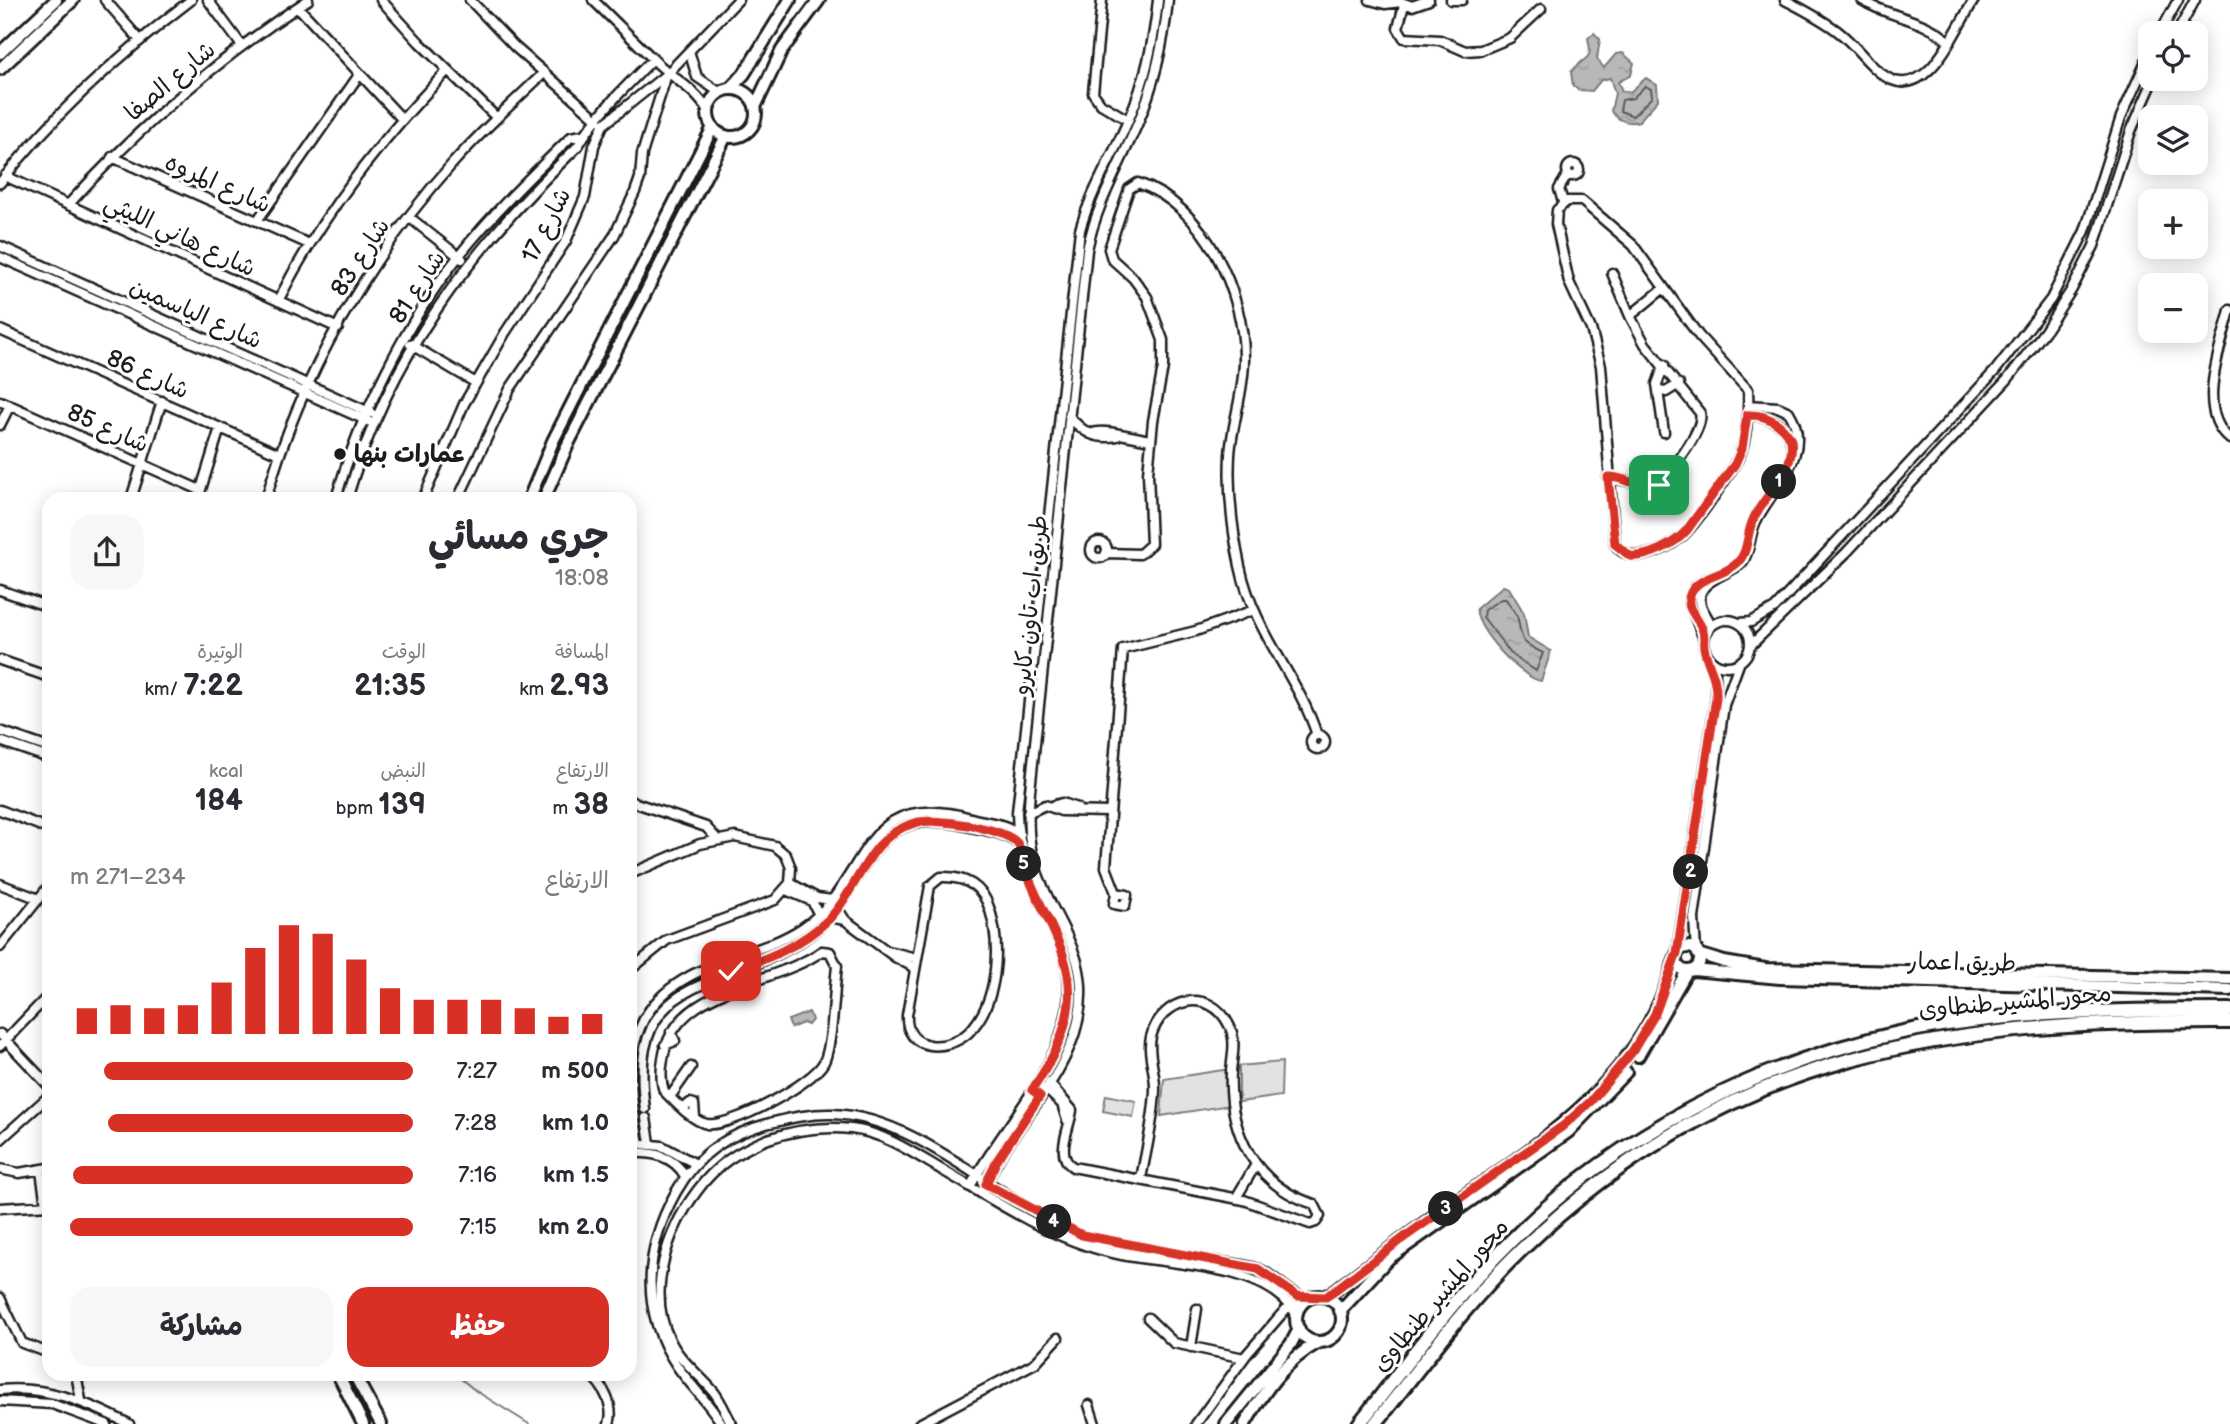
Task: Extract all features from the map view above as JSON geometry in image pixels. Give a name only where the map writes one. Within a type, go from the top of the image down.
[{"type":"highway","name":"محور المشير طنطاوى","points":[[1359,1424],[1458,1298],[1548,1206],[1641,1139],[1762,1075],[1843,1047],[1903,1032],[1965,1022],[2012,1017],[2230,1010]]},
{"type":"highway","name":"محور المشير طنطاوى","points":[[1375,1424],[1492,1279],[1539,1234],[1628,1161],[1727,1104],[1776,1082],[1844,1058],[1955,1036],[2012,1029],[2230,1022]]},
{"type":"main road","points":[[0,53],[55,0]]},
{"type":"main road","points":[[0,69],[73,0]]},
{"type":"main road","points":[[790,0],[744,74],[725,90],[708,111],[713,127],[726,136],[746,131],[753,123],[755,107],[773,64],[818,0]]},
{"type":"main road","points":[[725,90],[746,93],[755,107]]},
{"type":"main road","points":[[532,492],[553,441],[713,127]]},
{"type":"main road","points":[[547,492],[561,458],[726,136]]},
{"type":"main road","points":[[1245,1424],[1276,1376],[1305,1350],[1329,1339],[1338,1330],[1340,1311],[1377,1268],[1552,1143],[1596,1106],[1638,1057],[1690,971],[1698,965],[1697,952],[1686,947],[1676,956],[1664,993],[1644,1034],[1591,1101],[1548,1137],[1406,1236],[1326,1297],[1303,1298],[1294,1309],[1299,1329],[1305,1337],[1319,1342]]},
{"type":"main road","name":"طريق اعمار","points":[[1697,952],[1724,962],[1765,969],[2230,979]]},
{"type":"main road","points":[[1676,956],[1679,968],[1690,971]]},
{"type":"main road","name":"طريق اعمار","points":[[1690,971],[1780,978],[2230,990]]},
{"type":"main road","points":[[1326,1297],[1340,1311]]},
{"type":"main road","points":[[1226,1424],[1291,1344],[1299,1329]]},
{"type":"main road","points":[[342,1381],[363,1424]]},
{"type":"main road","points":[[359,1381],[381,1424]]},
{"type":"street","points":[[105,0],[139,39]]},
{"type":"street","points":[[3,180],[69,105],[139,39],[191,0]]},
{"type":"street","points":[[208,0],[242,46]]},
{"type":"street","name":"شارع الصفا","points":[[68,205],[112,157],[242,46],[308,0]]},
{"type":"street","points":[[381,0],[447,71],[497,118]]},
{"type":"street","points":[[470,0],[544,73],[599,122],[667,74],[738,0]]},
{"type":"street","points":[[593,0],[667,74],[688,86],[708,111]]},
{"type":"street","points":[[1102,0],[1093,93],[1108,108],[1130,117]]},
{"type":"street","name":"طريق اب تاون كايرو","points":[[982,1194],[1018,1128],[1055,1074],[1073,1038],[1081,985],[1068,933],[1035,866],[1025,790],[1046,526],[1080,230],[1104,170],[1130,117],[1149,56],[1158,0]]},
{"type":"street","name":"طريق اب تاون كايرو","points":[[970,1186],[1047,1069],[1065,1027],[1069,976],[1063,952],[1027,873],[1020,846],[1017,811],[1025,790],[1046,643],[1074,360],[1090,232],[1147,100],[1166,20],[1166,0]]},
{"type":"street","points":[[1370,0],[1385,4],[1402,2],[1412,6],[1429,0]]},
{"type":"street","points":[[1451,0],[1462,0]]},
{"type":"street","points":[[1785,0],[1834,29],[1878,73],[1891,80],[1907,81],[1922,75],[1935,64],[1975,0]]},
{"type":"street","points":[[1862,0],[1893,16],[1930,27],[1948,41]]},
{"type":"street","points":[[2167,21],[2178,0]]},
{"type":"street","points":[[2184,21],[2195,0]]},
{"type":"street","points":[[1402,2],[1398,28],[1404,38],[1440,40],[1469,51],[1503,42],[1541,9]]},
{"type":"street","points":[[298,7],[402,119]]},
{"type":"street","points":[[689,51],[690,65],[696,77],[725,90]]},
{"type":"street","name":"شارع 81","points":[[339,492],[405,341],[458,257],[571,137],[582,135],[599,122],[653,59]]},
{"type":"street","points":[[278,301],[309,244],[360,170],[402,119],[447,71]]},
{"type":"street","name":"شارع 83","points":[[268,492],[279,454],[307,389],[338,328],[409,217],[453,163],[544,73]]},
{"type":"street","points":[[461,492],[510,389],[614,236],[640,178],[642,155],[667,74]]},
{"type":"street","points":[[257,221],[359,75]]},
{"type":"street","points":[[1714,624],[1751,622],[1768,614],[1831,550],[2007,357],[2051,299],[2085,231],[2121,117],[2138,80]]},
{"type":"street","points":[[1697,952],[1694,918],[1724,705],[1739,664],[1750,646],[1840,559],[2007,380],[2065,302],[2097,238],[2132,131],[2149,91]]},
{"type":"street","name":"شارع 17","points":[[426,492],[443,446],[476,383],[571,230],[585,197],[599,122]]},
{"type":"street","name":"شارع 81","points":[[349,492],[370,418],[413,346],[467,264],[520,203],[578,146],[582,135]]},
{"type":"street","name":"شارع المروه","points":[[112,157],[309,244]]},
{"type":"street","points":[[1104,170],[1113,175]]},
{"type":"street","points":[[1563,202],[1559,189],[1568,174]]},
{"type":"street","name":"شارع هاني الليثي","points":[[3,180],[68,205],[338,328]]},
{"type":"street","points":[[1106,553],[1140,554],[1151,544],[1150,440],[1163,366],[1162,337],[1147,297],[1133,278],[1112,259],[1109,249],[1129,189],[1138,183],[1175,205],[1209,243],[1222,264],[1240,315],[1244,373],[1230,452],[1234,538],[1242,576],[1254,610],[1274,653],[1304,701],[1317,735]]},
{"type":"street","points":[[1578,200],[1585,203],[1637,250],[1664,288],[1714,354],[1745,383],[1747,415],[1742,448],[1735,464],[1681,538],[1651,553],[1630,556],[1615,544],[1601,366],[1591,329],[1569,282],[1556,218],[1557,210],[1563,202],[1578,200]]},
{"type":"street","points":[[409,217],[467,264]]},
{"type":"street","points":[[1080,230],[1078,289],[1082,290]]},
{"type":"street","name":"شارع الياسمين","points":[[0,246],[101,303],[212,352],[307,389]]},
{"type":"street","name":"شارع الياسمين","points":[[0,257],[82,290],[105,295],[216,343],[370,418]]},
{"type":"street","points":[[1608,477],[1621,477],[1647,486],[1659,485],[1698,434],[1702,423],[1700,413],[1645,344],[1612,273]]},
{"type":"street","points":[[1630,316],[1664,288]]},
{"type":"street","points":[[101,303],[105,295]]},
{"type":"street","points":[[2230,310],[2213,394],[2220,428],[2230,439]]},
{"type":"street","points":[[1068,329],[1073,329],[1074,360]]},
{"type":"street","name":"شارع 86","points":[[0,330],[279,454]]},
{"type":"street","points":[[405,341],[476,383]]},
{"type":"street","points":[[212,352],[216,343]]},
{"type":"street","points":[[1664,365],[1657,384],[1664,432]]},
{"type":"street","points":[[1659,390],[1666,392],[1679,384]]},
{"type":"street","name":"شارع 85","points":[[0,401],[195,492]]},
{"type":"street","points":[[133,492],[162,401]]},
{"type":"street","points":[[0,425],[10,405]]},
{"type":"street","points":[[1698,590],[1733,571],[1746,558],[1757,519],[1792,463],[1796,441],[1793,419],[1785,409],[1748,405]]},
{"type":"street","points":[[1768,418],[1770,408]]},
{"type":"street","points":[[1676,956],[1716,698],[1715,674],[1703,631],[1689,606],[1701,582],[1732,567],[1742,557],[1754,517],[1788,462],[1792,446],[1784,429],[1768,418],[1747,415]]},
{"type":"street","points":[[1069,416],[1088,433],[1102,439],[1117,436],[1150,440]]},
{"type":"street","points":[[1784,429],[1793,419]]},
{"type":"street","points":[[200,492],[220,428]]},
{"type":"street","points":[[1066,443],[1088,433]]},
{"type":"street","points":[[1890,485],[1900,495]]},
{"type":"street","points":[[1046,526],[1048,560],[1054,560]]},
{"type":"street","points":[[1831,550],[1840,559]]},
{"type":"street","points":[[0,590],[42,605]]},
{"type":"street","points":[[1698,590],[1705,612],[1714,624]]},
{"type":"street","points":[[1116,893],[1106,867],[1123,649],[1196,631],[1254,610]]},
{"type":"street","points":[[1039,612],[1042,613],[1046,643]]},
{"type":"street","points":[[1739,623],[1748,633],[1750,646]]},
{"type":"street","points":[[1704,639],[1714,624]]},
{"type":"street","points":[[1709,659],[1721,666],[1739,664]]},
{"type":"street","points":[[0,660],[42,675]]},
{"type":"street","points":[[0,731],[42,746]]},
{"type":"street","points":[[0,741],[42,756]]},
{"type":"street","points":[[1025,790],[1048,805]]},
{"type":"street","points":[[637,803],[706,827],[716,838]]},
{"type":"street","points":[[1028,813],[1048,805],[1065,803],[1080,809],[1110,813]]},
{"type":"street","points":[[0,810],[42,826]]},
{"type":"street","points":[[637,1038],[642,1023],[663,994],[684,979],[784,939],[819,915],[832,900],[867,844],[890,823],[903,816],[940,811],[1018,831],[1035,866]]},
{"type":"street","points":[[997,825],[1009,821],[1017,811]]},
{"type":"street","points":[[637,1072],[645,1044],[662,1012],[672,1002],[701,983],[783,952],[828,919],[839,907],[877,846],[904,826],[918,821],[952,823],[1002,835],[1020,846]]},
{"type":"street","points":[[637,871],[716,838],[751,838],[775,846],[788,860],[788,887]]},
{"type":"street","points":[[949,877],[975,885],[988,903],[993,920],[996,959],[984,1009],[966,1035],[934,1047],[920,1044],[909,1031],[907,1015],[915,968],[932,882],[949,877]]},
{"type":"street","points":[[0,884],[39,900]]},
{"type":"street","points":[[788,887],[817,898],[832,900],[845,920],[882,948],[915,968]]},
{"type":"street","points":[[788,887],[812,901],[819,915],[828,919],[845,920]]},
{"type":"street","points":[[637,964],[667,940],[764,904],[788,887]]},
{"type":"street","points":[[0,947],[42,896]]},
{"type":"street","points":[[882,948],[916,958]]},
{"type":"street","points":[[822,951],[830,952],[836,961],[832,1014],[822,1065],[774,1103],[716,1123],[705,1123],[670,1097],[662,1084],[665,1045],[671,1032],[686,1014],[794,967],[822,951]]},
{"type":"street","points":[[684,979],[684,986],[670,997],[686,1014]]},
{"type":"street","points":[[682,994],[686,1014]]},
{"type":"street","points":[[42,1002],[2,1040],[42,1079]]},
{"type":"street","points":[[1032,1090],[1045,1089],[1062,1104],[1069,1126],[1063,1152],[1067,1164],[1080,1169],[1236,1198],[1300,1222],[1316,1222],[1320,1216],[1314,1204],[1276,1187],[1255,1166],[1240,1136],[1233,1111],[1231,1072],[1234,1039],[1231,1029],[1216,1009],[1204,1003],[1184,1002],[1165,1011],[1152,1033],[1150,1042],[1155,1096],[1141,1179]]},
{"type":"street","points":[[670,1097],[691,1068]]},
{"type":"street","points":[[1047,1069],[1055,1074]]},
{"type":"street","points":[[637,1091],[645,1114],[650,1143]]},
{"type":"street","points":[[0,1140],[42,1102]]},
{"type":"street","points":[[722,1424],[710,1404],[679,1368],[659,1336],[650,1301],[651,1265],[665,1211],[685,1176],[708,1151],[738,1132],[798,1117],[851,1116],[884,1125],[910,1137],[1068,1230],[1121,1245],[1258,1269],[1303,1298]]},
{"type":"street","points":[[1008,1125],[1018,1128]]},
{"type":"street","points":[[732,1424],[715,1393],[670,1341],[663,1319],[659,1282],[673,1231],[710,1174],[745,1148],[793,1130],[853,1129],[901,1146],[1071,1242],[1119,1255],[1238,1275],[1260,1283],[1294,1309],[1244,1358],[1196,1424]]},
{"type":"street","points":[[738,1132],[747,1138],[745,1148]]},
{"type":"street","points":[[637,1143],[650,1143],[696,1164]]},
{"type":"street","points":[[637,1153],[665,1152],[685,1176]]},
{"type":"street","points":[[1236,1198],[1255,1166]]},
{"type":"street","points":[[0,1169],[19,1173],[42,1170]]},
{"type":"street","points":[[0,1208],[42,1205]]},
{"type":"street","points":[[657,1244],[661,1248],[669,1246]]},
{"type":"street","points":[[0,1298],[22,1343],[42,1350]]},
{"type":"street","points":[[1191,1347],[1198,1309]]},
{"type":"street","points":[[1148,1318],[1171,1342],[1244,1358]]},
{"type":"street","points":[[919,1424],[1035,1363],[1058,1338]]},
{"type":"street","points":[[77,1381],[81,1400]]},
{"type":"street","points":[[598,1381],[611,1408],[609,1424]]},
{"type":"street","points":[[0,1390],[36,1390],[81,1400],[129,1424]]},
{"type":"street","points":[[0,1401],[52,1404],[106,1424]]},
{"type":"street","points":[[1088,1405],[1096,1424]]},
{"type":"shaded area","points":[[1282,1062],[1281,1096],[1239,1102],[1239,1066]]},
{"type":"shaded area","points":[[1230,1069],[1230,1105],[1161,1116],[1164,1079]]},
{"type":"shaded area","points":[[1106,1095],[1136,1101],[1133,1117],[1103,1111]]},
{"type":"water","points":[[1594,33],[1600,39],[1597,59],[1604,68],[1616,54],[1623,53],[1634,63],[1631,75],[1618,82],[1622,91],[1630,92],[1646,78],[1657,85],[1658,100],[1639,121],[1624,121],[1611,111],[1615,93],[1610,78],[1601,80],[1592,91],[1579,90],[1573,86],[1571,72],[1589,55],[1588,38]]},
{"type":"water","points":[[1503,586],[1509,588],[1524,613],[1528,637],[1551,651],[1541,681],[1511,662],[1482,627],[1477,608]]},
{"type":"water","points":[[809,1012],[812,1020],[808,1025],[803,1023],[791,1028],[788,1020]]},
{"type":"waterway","points":[[464,1381],[529,1424]]},
{"type":"place","name":"عمارات بنها","points":[[340,454]]},
{"type":"route","points":[[731,971],[783,952],[818,928],[839,907],[877,846],[904,826],[918,821],[952,823],[1010,838],[1020,846],[1027,873],[1063,952],[1068,968],[1069,1002],[1058,1048],[1032,1090],[1040,1096],[996,1162],[986,1184],[1068,1230],[1093,1239],[1258,1269],[1297,1296],[1308,1299],[1326,1297],[1406,1236],[1577,1114],[1632,1052],[1655,1014],[1664,993],[1682,930],[1717,691],[1713,667],[1704,649],[1703,631],[1690,611],[1689,598],[1698,584],[1732,567],[1742,557],[1754,517],[1784,474],[1791,454],[1791,440],[1784,429],[1774,421],[1757,415],[1747,415],[1742,448],[1735,464],[1681,538],[1651,553],[1638,557],[1630,556],[1615,544],[1608,477],[1621,477],[1647,486],[1659,485]]}]
